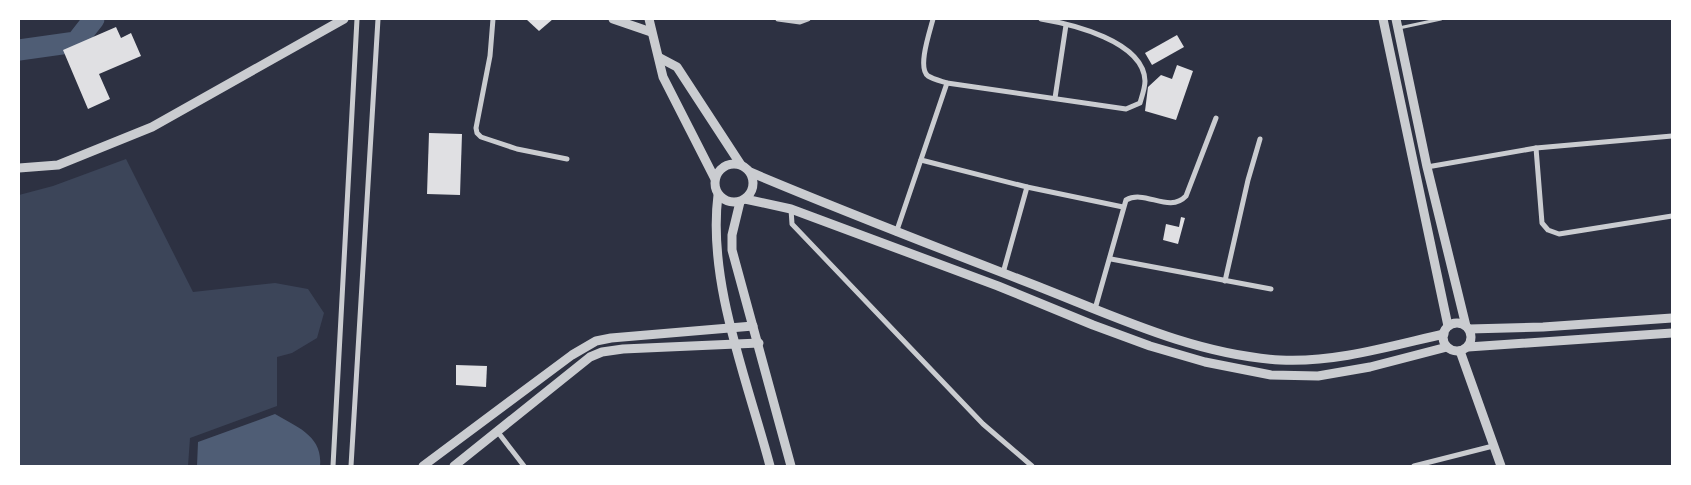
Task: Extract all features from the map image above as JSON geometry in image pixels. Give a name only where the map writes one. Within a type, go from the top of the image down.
[{"type":"street","points":[[19,168],[58,165],[152,127],[344,19]]},
{"type":"street","points":[[333,466],[357,19]]},
{"type":"street","points":[[351,466],[378,19]]},
{"type":"street","points":[[493,19],[490,56],[476,128],[477,133],[481,137],[517,149],[567,159]]},
{"type":"street","points":[[613,19],[651,32]]},
{"type":"street","points":[[649,19],[651,32],[660,58],[663,77],[715,179],[718,194],[715,232],[730,328],[770,466]]},
{"type":"street","points":[[778,19],[800,22],[808,19]]},
{"type":"street","points":[[933,19],[923,60],[924,71],[928,76],[947,83],[1126,109],[1140,103],[1144,92],[1145,78],[1138,63],[1120,45],[1098,33],[1041,19]]},
{"type":"street","points":[[1383,19],[1446,330],[1447,347]]},
{"type":"street","points":[[1397,23],[1427,167],[1472,338],[1464,349]]},
{"type":"street","points":[[1055,98],[1066,25]]},
{"type":"street","points":[[660,58],[677,67],[741,165],[750,172],[896,233],[1160,334],[1224,351],[1280,360],[1331,358],[1446,330],[1457,323],[1468,327],[1672,318]]},
{"type":"street","points":[[896,233],[947,83]]},
{"type":"street","points":[[1095,309],[1111,259],[1126,200],[1131,198],[1174,204],[1180,202],[1186,196],[1216,118]]},
{"type":"street","points":[[1427,167],[1536,148],[1672,136]]},
{"type":"street","points":[[1225,281],[1248,180],[1260,139]]},
{"type":"street","points":[[1536,148],[1542,222],[1548,230],[1559,234],[1672,216]]},
{"type":"street","points":[[922,160],[1027,187],[1123,208]]},
{"type":"street","points":[[715,179],[725,166],[741,165]]},
{"type":"street","points":[[750,172],[753,189],[742,200],[732,235],[732,250],[759,343],[791,466]]},
{"type":"street","points":[[1002,273],[1027,187]]},
{"type":"street","points":[[718,194],[727,202],[742,200],[791,209],[998,286],[1150,346],[1205,362],[1271,375],[1318,376],[1370,368],[1447,347],[1464,349],[1672,333]]},
{"type":"street","points":[[791,209],[792,224],[982,424],[1032,466]]},
{"type":"street","points":[[1111,259],[1271,289]]},
{"type":"street","points":[[423,466],[572,355],[596,341],[611,338],[753,326]]},
{"type":"street","points":[[454,466],[496,430],[590,357],[602,352],[623,349],[759,343]]},
{"type":"street","points":[[1464,349],[1493,446],[1501,466]]},
{"type":"street","points":[[496,430],[524,466]]},
{"type":"street","points":[[1414,466],[1493,446]]},
{"type":"lane","points":[[1397,23],[1440,19]]},
{"type":"shaded area","points":[[126,159],[193,292],[275,283],[308,289],[324,313],[317,338],[292,353],[277,357],[277,406],[190,438],[188,466],[19,466],[19,195],[53,186]]},
{"type":"shaded area","points":[[275,414],[300,428],[313,440],[320,456],[320,466],[197,466],[198,442]]},
{"type":"building","points":[[526,19],[553,19],[539,31]]},
{"type":"building","points":[[116,27],[121,38],[131,33],[141,56],[99,74],[110,99],[88,109],[63,50]]},
{"type":"building","points":[[1177,35],[1184,47],[1152,65],[1145,53]]},
{"type":"building","points":[[1177,65],[1193,71],[1176,120],[1145,111],[1148,87],[1161,75],[1172,79]]},
{"type":"building","points":[[429,133],[462,134],[460,195],[427,194]]},
{"type":"building","points":[[1181,217],[1185,218],[1178,244],[1163,240],[1166,224],[1179,227]]},
{"type":"building","points":[[456,365],[487,366],[486,387],[456,385]]},
{"type":"waterway","points":[[19,50],[76,42],[94,19]]}]
